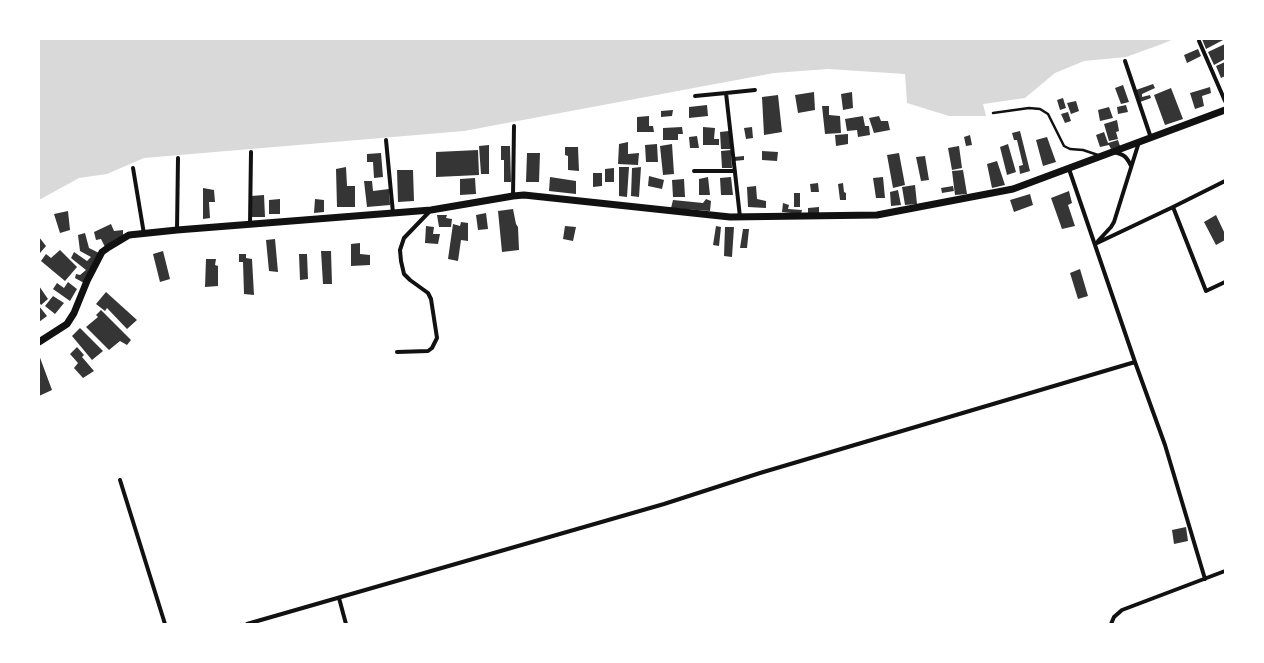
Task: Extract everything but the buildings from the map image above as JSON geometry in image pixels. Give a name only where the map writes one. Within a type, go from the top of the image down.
[{"type":"main road","points":[[39,342],[67,324],[74,313],[87,281],[102,252],[116,242],[129,236],[177,230],[431,210],[524,195],[730,217],[877,215],[1013,189],[1225,110]]},
{"type":"street","points":[[1199,41],[1225,101]]},
{"type":"street","points":[[1124,61],[1151,138]]},
{"type":"street","points":[[695,96],[755,90]]},
{"type":"street","points":[[726,93],[740,217]]},
{"type":"street","points":[[513,196],[514,126]]},
{"type":"street","points":[[386,140],[393,213]]},
{"type":"street","points":[[1095,244],[1112,227],[1139,142]]},
{"type":"street","points":[[250,224],[251,152]]},
{"type":"street","points":[[1113,152],[1125,155],[1132,166]]},
{"type":"street","points":[[177,230],[178,158]]},
{"type":"street","points":[[133,168],[144,234]]},
{"type":"street","points":[[1069,168],[1165,445],[1205,579]]},
{"type":"street","points":[[694,171],[735,171]]},
{"type":"street","points":[[1095,244],[1225,181]]},
{"type":"street","points":[[1173,207],[1206,291],[1225,282]]},
{"type":"street","points":[[397,352],[428,351],[432,348],[437,338],[431,299],[428,293],[404,274],[400,250],[404,238],[431,210]]},
{"type":"street","points":[[248,624],[664,504],[760,473],[1135,362]]},
{"type":"street","points":[[120,480],[165,624]]},
{"type":"street","points":[[1111,624],[1114,617],[1122,610],[1225,572]]},
{"type":"street","points":[[339,598],[346,624]]},
{"type":"lane","points":[[993,113],[1029,108],[1040,109],[1048,114],[1064,146],[1070,149],[1083,150],[1103,156]]},
{"type":"shaded area","points":[[39,39],[1174,39],[1126,57],[1084,61],[1055,73],[1025,98],[983,104],[986,116],[949,116],[907,103],[905,74],[828,69],[774,73],[464,131],[144,158],[107,174],[79,178],[39,200]]}]
